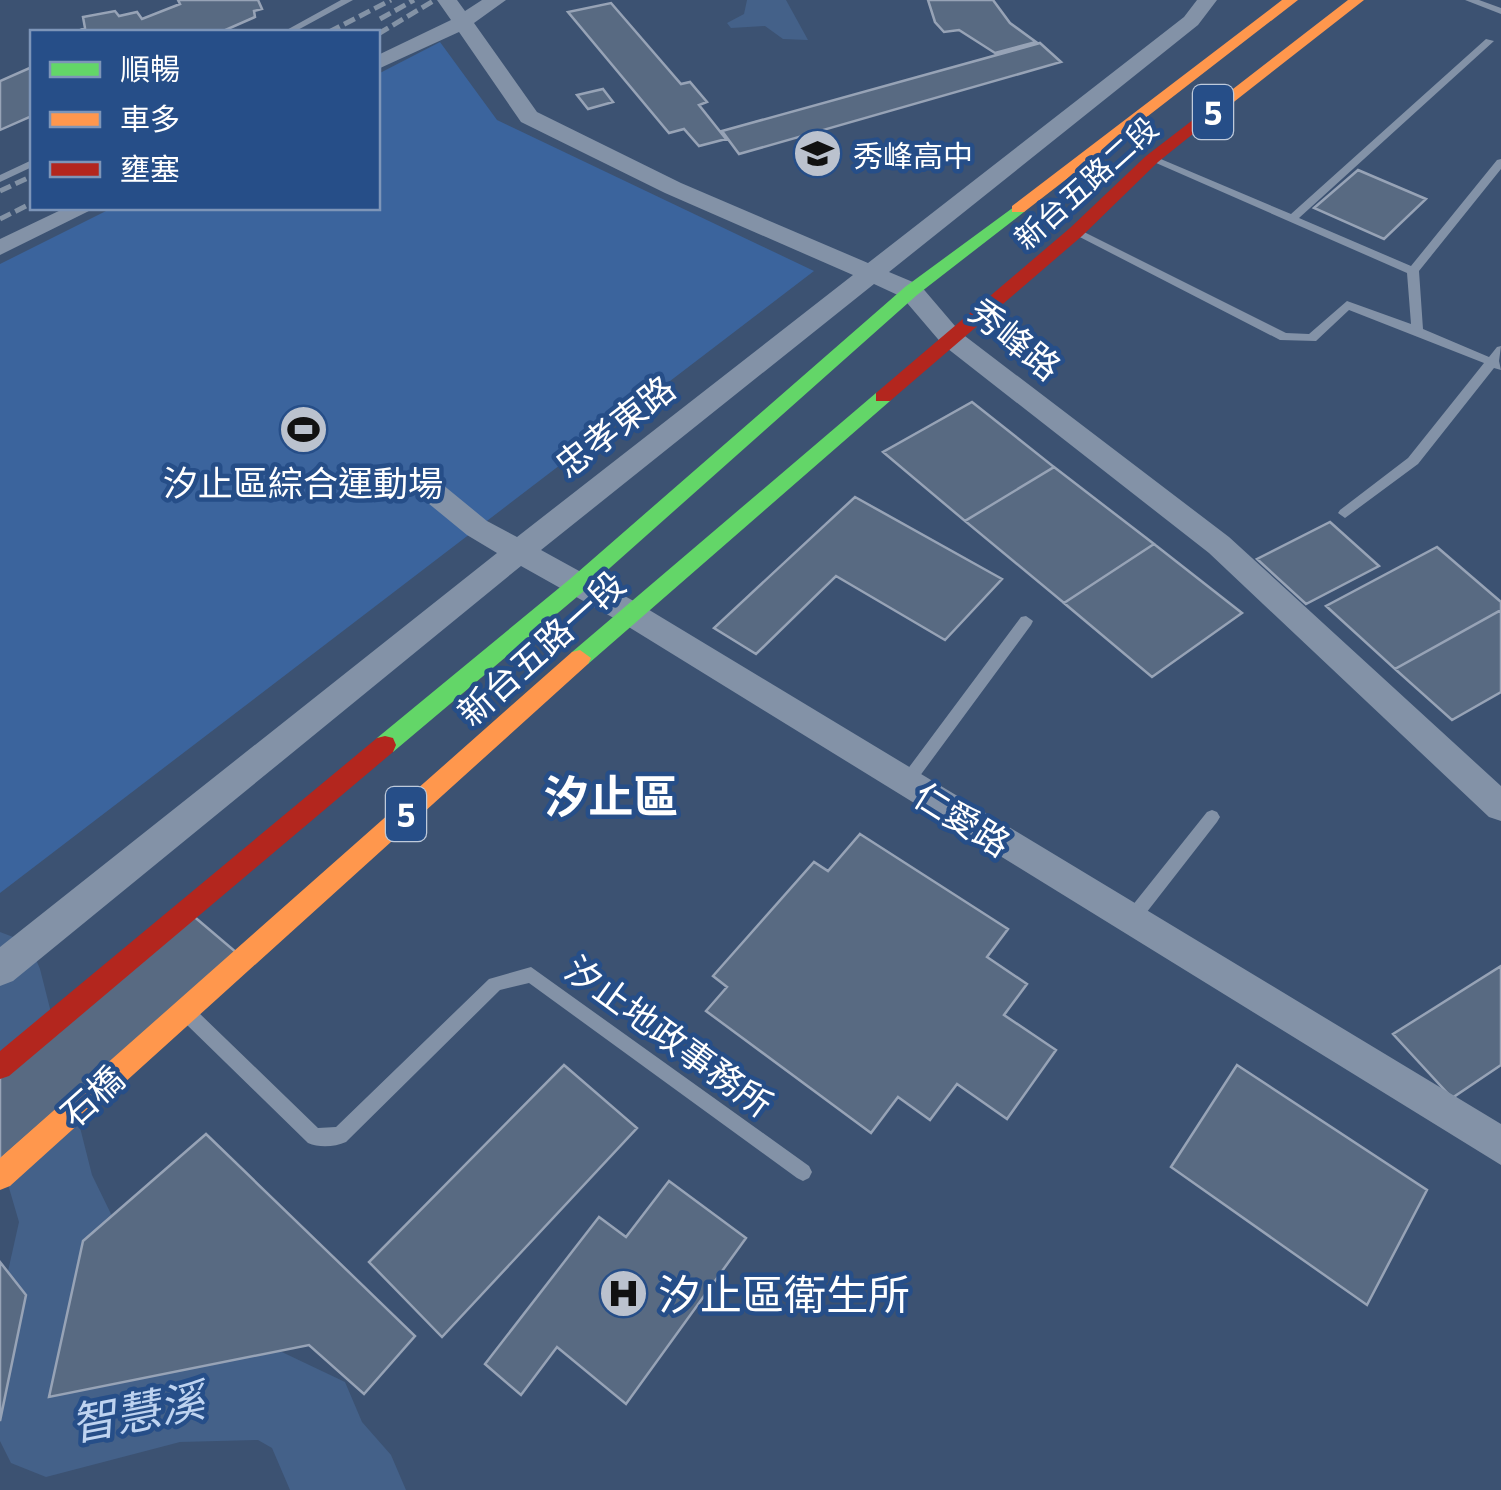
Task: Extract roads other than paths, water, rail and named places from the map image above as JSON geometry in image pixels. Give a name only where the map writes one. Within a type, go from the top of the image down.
[{"type":"main road","name":"新台五路二段","points":[[911,291],[1291,0]]},
{"type":"main road","name":"新台五路二段","points":[[952,339],[1076,232],[1152,159],[1357,0]]},
{"type":"main road","name":"新台五路一段","points":[[0,1067],[577,585],[911,291]]},
{"type":"main road","name":"新台五路一段","points":[[183,1012],[630,614],[952,339]]},
{"type":"main road","name":"石橋","points":[[0,1176],[183,1012]]},
{"type":"street","name":"秀峰路","points":[[448,0],[530,117],[673,188],[911,291],[952,339],[1219,545],[1501,807]]},
{"type":"street","points":[[380,62],[462,22],[496,0]]},
{"type":"street","name":"忠孝東路","points":[[0,969],[518,552],[1191,21],[1207,0]]},
{"type":"street","points":[[0,248],[79,210]]},
{"type":"street","name":"仁愛路","points":[[427,487],[478,528],[630,614],[1501,1146]]},
{"type":"lane","points":[[292,30],[348,0]]},
{"type":"lane","points":[[1470,0],[1501,10]]},
{"type":"lane","points":[[1292,219],[1489,41]]},
{"type":"lane","points":[[1152,159],[1413,271]]},
{"type":"lane","points":[[1417,331],[1413,271],[1501,162]]},
{"type":"lane","points":[[0,179],[30,164]]},
{"type":"lane","points":[[1076,232],[1284,337],[1312,338],[1347,305],[1498,360],[1413,461],[1345,512]]},
{"type":"lane","points":[[906,783],[1026,621]]},
{"type":"lane","points":[[1130,921],[1212,818]]},
{"type":"lane","name":"汐止地政事務所","points":[[183,1012],[314,1136],[340,1136],[495,984],[531,975],[803,1172]]},
{"type":"waterway","name":"智慧溪","points":[[0,969],[53,1196],[66,1214],[28,1396],[46,1428],[180,1394],[265,1392],[311,1416],[322,1452],[356,1490]]},
{"type":"railway","points":[[333,30],[391,0]]},
{"type":"railway","points":[[380,19],[414,0]]},
{"type":"railway","points":[[380,33],[435,0]]},
{"type":"railway","points":[[0,191],[30,177]]},
{"type":"railway","points":[[0,219],[30,204]]},
{"type":"place","name":"秀峰高中","points":[[818,154]]},
{"type":"place","name":"汐止區綜合運動場","points":[[303,429]]},
{"type":"place","name":"汐止區衛生所","points":[[623,1293]]},
{"type":"district","name":"汐止區","points":[[611,794]]}]
